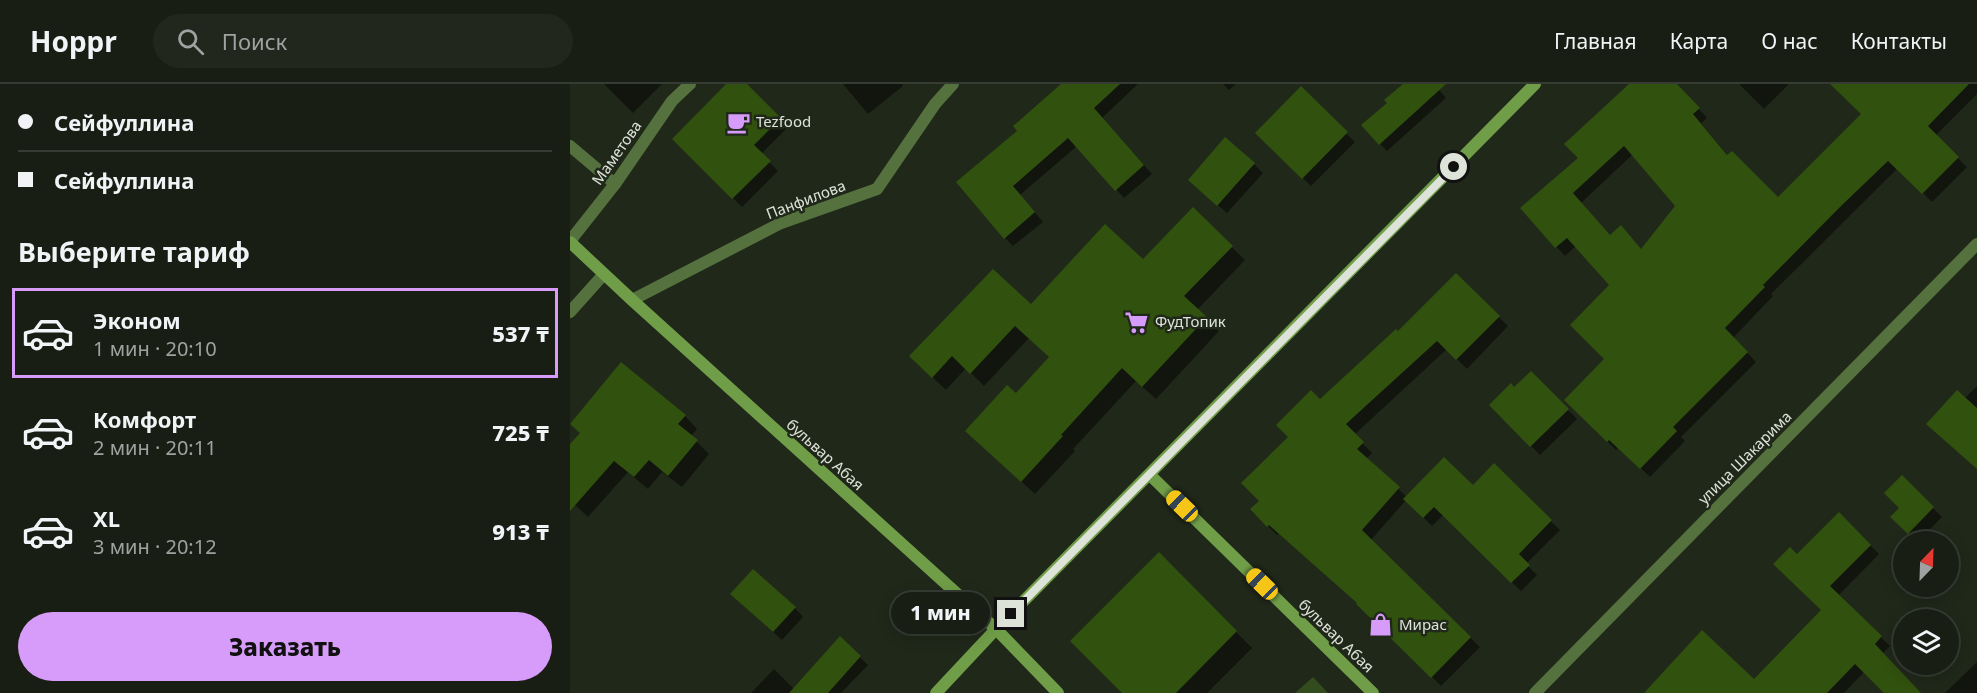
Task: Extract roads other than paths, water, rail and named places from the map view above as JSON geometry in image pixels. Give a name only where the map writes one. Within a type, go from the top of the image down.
[{"type":"main road","points":[[936,693],[996,629],[1535,84]]},
{"type":"main road","name":"бульвар Абая","points":[[570,242],[996,629],[1058,693]]},
{"type":"main road","name":"бульвар Абая","points":[[1150,475],[1373,693]]},
{"type":"street","name":"Маметова","points":[[570,242],[615,184],[672,101],[690,84]]},
{"type":"street","name":"Панфилова","points":[[632,300],[781,223],[877,189],[935,104],[953,84]]},
{"type":"street","points":[[570,146],[615,184]]},
{"type":"street","name":"улица Шакарима","points":[[1535,693],[1977,244]]},
{"type":"street","points":[[570,312],[604,274]]},
{"type":"place","name":"Tezfood","points":[[738,122]]},
{"type":"place","name":"ФудТопик","points":[[1137,322]]},
{"type":"place","name":"Мирас","points":[[1381,625]]}]
